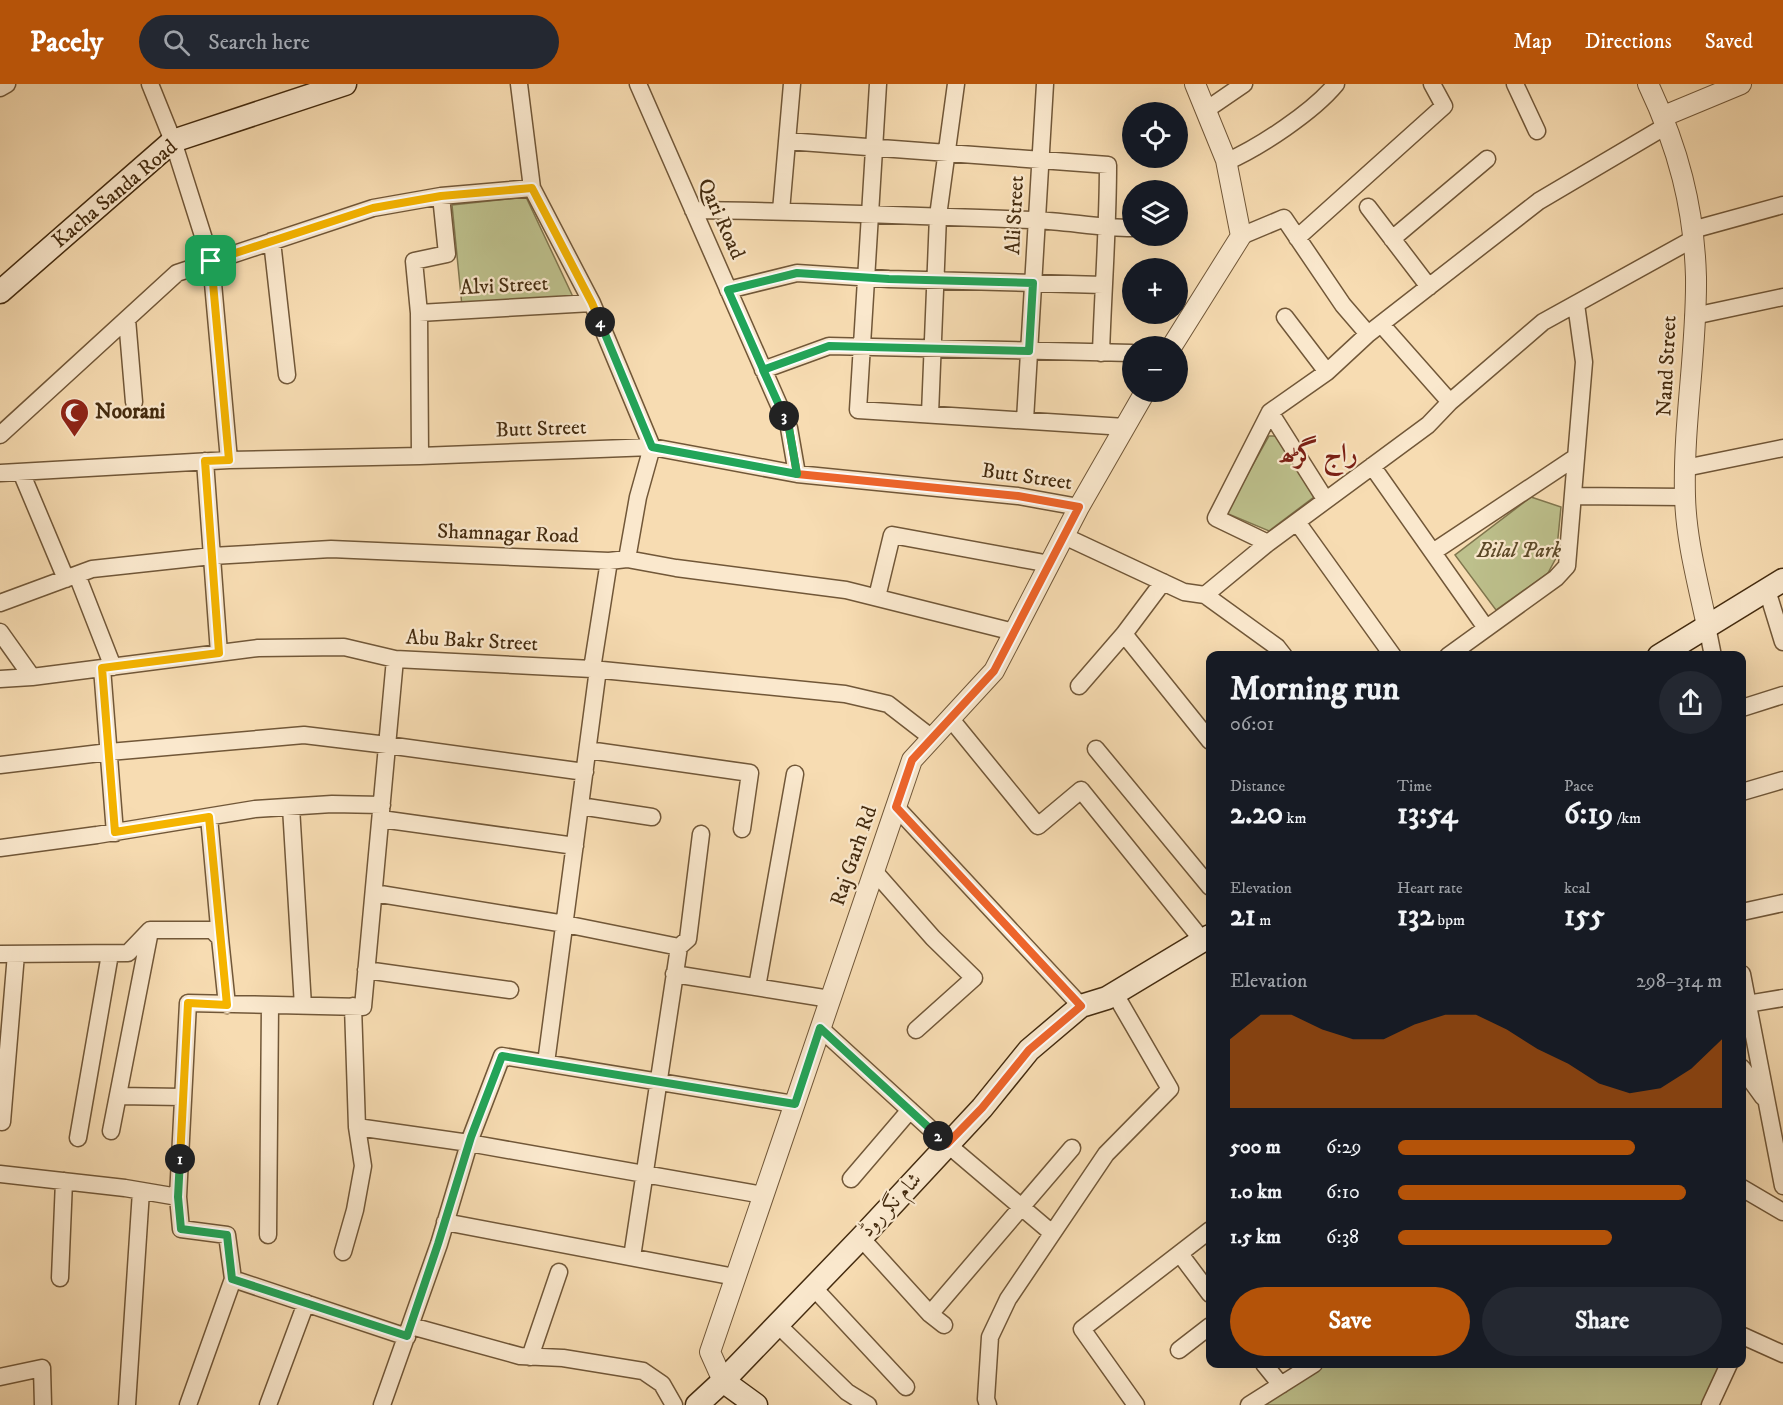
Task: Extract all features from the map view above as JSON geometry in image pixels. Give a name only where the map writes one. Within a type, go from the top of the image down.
[{"type":"main road","name":"Kacha Sanda Road","points":[[0,292],[173,141],[345,84]]},
{"type":"main road","points":[[1667,651],[1775,585]]},
{"type":"main road","name":"شام نگر روڈ","points":[[697,1405],[861,1238],[982,1108],[1029,1050],[1081,1006],[1115,994],[1206,939]]},
{"type":"main road","points":[[723,1381],[756,1405]]},
{"type":"street","points":[[0,88],[7,84]]},
{"type":"street","points":[[150,84],[173,141],[211,261],[229,460]]},
{"type":"street","points":[[519,84],[532,188],[592,303],[652,447],[638,497],[627,560]]},
{"type":"street","name":"Qari Road","points":[[638,84],[789,428],[797,474]]},
{"type":"street","points":[[781,211],[792,84]]},
{"type":"street","points":[[878,84],[858,410],[1125,428]]},
{"type":"street","points":[[930,414],[938,216],[956,84]]},
{"type":"street","name":"Ali Street","points":[[1025,420],[1045,84]]},
{"type":"street","points":[[1195,84],[1226,162],[1242,236]]},
{"type":"street","points":[[1206,110],[1244,84]]},
{"type":"street","points":[[1226,162],[1249,152],[1325,98],[1336,84]]},
{"type":"street","points":[[1297,238],[1444,106],[1432,84]]},
{"type":"street","points":[[1515,84],[1537,131]]},
{"type":"street","name":"Nand Street","points":[[1648,84],[1665,121],[1685,182],[1693,234],[1696,278],[1685,497],[1689,537],[1712,651]]},
{"type":"street","points":[[1268,543],[1216,518],[1270,412],[1327,372],[1375,329],[1539,201],[1665,121],[1741,84]]},
{"type":"street","points":[[787,141],[1108,165],[1108,228],[1101,352]]},
{"type":"street","points":[[1392,239],[1487,159]]},
{"type":"street","points":[[0,435],[177,273],[373,208],[441,196],[532,188]]},
{"type":"street","points":[[420,456],[419,313],[414,261],[447,254],[441,196]]},
{"type":"street","points":[[1205,595],[1325,499],[1428,425],[1450,402],[1543,322],[1693,234],[1783,206]]},
{"type":"street","points":[[1368,207],[1429,287]]},
{"type":"street","points":[[693,210],[870,213],[1037,220],[1122,228]]},
{"type":"street","points":[[1178,336],[1242,236],[1284,218],[1343,305],[1375,329],[1450,402]]},
{"type":"street","points":[[272,241],[287,375]]},
{"type":"street","points":[[728,290],[797,273],[1103,285]]},
{"type":"street","points":[[1694,316],[1783,297]]},
{"type":"street","name":"Alvi Street","points":[[419,313],[592,303]]},
{"type":"street","points":[[1455,651],[1556,578],[1567,566],[1584,362],[1576,304]]},
{"type":"street","points":[[1285,317],[1327,372]]},
{"type":"street","points":[[127,319],[134,402]]},
{"type":"street","points":[[763,370],[829,346],[1122,353]]},
{"type":"street","name":"Raj Garh Rd","points":[[723,1381],[710,1352],[912,760],[994,671],[1079,507],[1139,402]]},
{"type":"street","points":[[1270,412],[1325,499]]},
{"type":"street","name":"Butt Street","points":[[0,473],[229,460],[420,456],[652,447],[797,474],[1018,496],[1079,507]]},
{"type":"street","points":[[1685,468],[1783,448]]},
{"type":"street","points":[[1433,552],[1576,457]]},
{"type":"street","points":[[205,461],[219,653]]},
{"type":"street","points":[[1372,465],[1486,628]]},
{"type":"street","points":[[21,472],[71,577],[108,668],[109,752],[115,832]]},
{"type":"street","points":[[1573,496],[1685,497]]},
{"type":"street","points":[[1297,522],[1389,651]]},
{"type":"street","points":[[877,597],[892,535],[1050,564]]},
{"type":"street","points":[[1064,536],[1184,592],[1205,595],[1280,651]]},
{"type":"street","name":"Shamnagar Road","points":[[0,603],[92,569],[212,556],[331,549],[627,560],[846,590],[1014,632]]},
{"type":"street","points":[[546,1063],[588,750],[595,669],[609,561]]},
{"type":"street","points":[[1079,686],[1124,634],[1163,582]]},
{"type":"street","points":[[1775,585],[1783,642]]},
{"type":"street","points":[[0,632],[32,677]]},
{"type":"street","points":[[1124,634],[1206,736]]},
{"type":"street","name":"Abu Bakr Street","points":[[0,680],[258,648],[344,647],[395,660],[595,669],[845,694],[888,704],[932,738]]},
{"type":"street","points":[[188,1405],[232,1279],[227,1235],[181,1229],[178,1197],[188,1003],[363,1006],[395,660]]},
{"type":"street","points":[[1746,707],[1783,695]]},
{"type":"street","points":[[950,718],[1038,826],[1082,790],[1206,937]]},
{"type":"street","points":[[0,765],[109,752],[304,735],[585,771]]},
{"type":"street","points":[[1096,749],[1206,882]]},
{"type":"street","points":[[588,750],[750,773],[742,828]]},
{"type":"street","points":[[757,987],[795,774]]},
{"type":"street","points":[[1746,791],[1783,780]]},
{"type":"street","points":[[0,848],[255,809],[332,804],[575,846]]},
{"type":"street","points":[[580,806],[652,817]]},
{"type":"street","points":[[291,807],[303,1006]]},
{"type":"street","points":[[896,807],[1081,1006]]},
{"type":"street","points":[[209,817],[227,1005]]},
{"type":"street","points":[[632,1257],[674,974],[679,947],[688,939],[701,834]]},
{"type":"street","points":[[874,871],[933,938],[974,978],[916,1030]]},
{"type":"street","points":[[374,893],[565,924],[679,947]]},
{"type":"street","points":[[1746,911],[1783,903]]},
{"type":"street","points":[[2,1122],[8,954],[128,953],[150,930],[212,930],[220,938]]},
{"type":"street","points":[[111,1131],[150,930]]},
{"type":"street","points":[[78,1138],[110,954]]},
{"type":"street","points":[[366,970],[510,990]]},
{"type":"street","points":[[674,974],[830,999]]},
{"type":"street","points":[[988,1405],[986,1399],[990,1337],[1008,1299],[1106,1154],[1170,1089],[1115,994]]},
{"type":"street","points":[[1783,998],[1746,1004],[1783,1186]]},
{"type":"street","points":[[268,1235],[270,1005]]},
{"type":"street","points":[[343,1252],[355,1210],[363,1166],[357,1127],[354,1006]]},
{"type":"street","points":[[820,1028],[947,1144],[1052,1233]]},
{"type":"street","points":[[382,1405],[409,1331],[469,1143],[502,1056],[795,1104]]},
{"type":"street","points":[[1746,1074],[1765,1100]]},
{"type":"street","points":[[118,1096],[183,1096]]},
{"type":"street","points":[[851,1179],[910,1110]]},
{"type":"street","points":[[357,1127],[469,1143],[763,1195]]},
{"type":"street","points":[[930,1314],[1072,1148]]},
{"type":"street","points":[[0,1174],[178,1197]]},
{"type":"street","points":[[60,1278],[64,1181]]},
{"type":"street","points":[[1746,1190],[1783,1212]]},
{"type":"street","points":[[127,1405],[141,1191]]},
{"type":"street","points":[[445,1222],[735,1277]]},
{"type":"street","points":[[1136,1405],[1082,1329],[1206,1233]]},
{"type":"street","points":[[861,1238],[930,1314],[944,1325]]},
{"type":"street","points":[[1180,1254],[1206,1289]]},
{"type":"street","points":[[530,1356],[559,1272]]},
{"type":"street","points":[[232,1279],[306,1303],[409,1331],[520,1356],[562,1358],[643,1371],[662,1384],[674,1405]]},
{"type":"street","points":[[813,1287],[906,1387]]},
{"type":"street","points":[[268,1405],[306,1303]]},
{"type":"street","points":[[778,1325],[847,1392],[868,1405]]},
{"type":"street","points":[[1179,1350],[1206,1329]]},
{"type":"street","points":[[1746,1337],[1783,1354]]},
{"type":"street","points":[[0,1377],[42,1368],[43,1405]]},
{"type":"street","points":[[1267,1368],[1281,1385]]},
{"type":"street","points":[[1249,1405],[1308,1368]]},
{"type":"street","points":[[1710,1405],[1727,1368]]},
{"type":"green space","points":[[526,197],[574,299],[462,306],[452,205]]},
{"type":"green space","points":[[1269,436],[1278,436],[1314,497],[1269,531],[1226,513]]},
{"type":"green space","name":"Bilal Park","points":[[1531,497],[1561,507],[1556,558],[1548,573],[1496,610],[1455,555]]},
{"type":"green space","points":[[1309,1368],[1727,1368],[1710,1405],[1249,1405]]},
{"type":"place","name":"Noorani","points":[[74,438]]},
{"type":"district","name":"راج گڑھ","points":[[1318,454]]},
{"type":"route","points":[[211,261],[229,460],[205,461],[219,653],[102,668],[115,832],[209,817],[227,1005],[188,1003],[178,1197],[181,1229],[227,1235],[232,1279],[407,1336],[471,1137],[502,1056],[795,1104],[820,1028],[947,1144],[982,1108],[1029,1050],[1081,1006],[896,807],[912,760],[994,671],[1079,507],[1018,496],[797,474],[789,428],[763,370],[829,346],[1029,351],[1033,283],[889,279],[797,273],[728,290],[763,370],[789,428],[797,474],[652,447],[592,303],[532,188],[441,196],[373,208],[211,261]]}]
